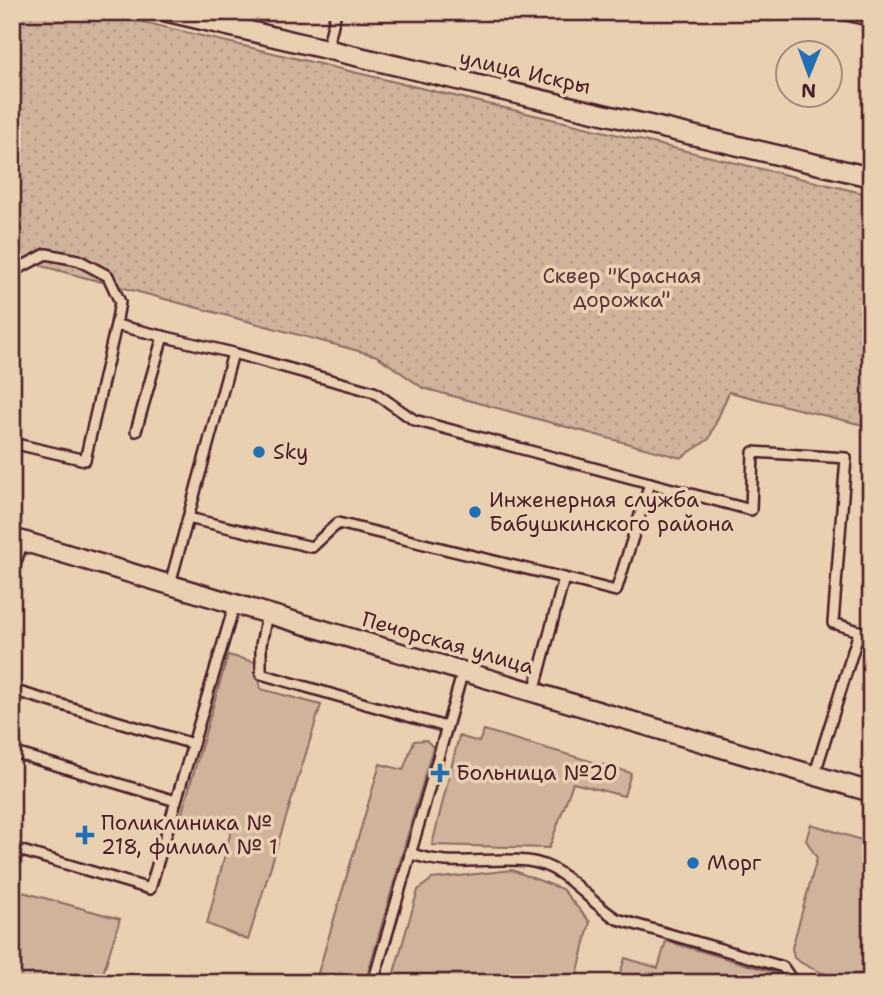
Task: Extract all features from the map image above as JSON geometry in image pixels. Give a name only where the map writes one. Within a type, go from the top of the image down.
[{"type":"street","name":"улица Искры","points":[[168,12],[871,177]]},
{"type":"street","name":"Печорская улица","points":[[17,540],[815,773],[871,792]]},
{"type":"lane","points":[[327,49],[335,12]]},
{"type":"lane","points":[[835,12],[871,21]]},
{"type":"lane","points":[[12,272],[46,254],[78,260],[108,276],[120,302],[85,460],[12,443]]},
{"type":"lane","points":[[116,325],[233,353],[374,392],[414,420],[751,510],[754,452],[846,458],[833,624],[871,635]]},
{"type":"lane","points":[[136,431],[163,336]]},
{"type":"lane","points":[[170,584],[233,353]]},
{"type":"lane","points":[[188,518],[312,547],[338,523],[616,591],[650,483]]},
{"type":"lane","points":[[12,574],[17,540]]},
{"type":"lane","points":[[534,692],[564,578]]},
{"type":"lane","points":[[12,848],[150,889],[235,603]]},
{"type":"lane","points":[[267,613],[261,645],[261,674],[446,727]]},
{"type":"lane","points":[[815,773],[859,632]]},
{"type":"lane","points":[[373,983],[463,671]]},
{"type":"lane","points":[[12,690],[193,744]]},
{"type":"lane","points":[[12,752],[176,801]]},
{"type":"lane","points":[[410,853],[439,861],[528,861],[549,867],[566,875],[597,907],[617,919],[783,967],[794,983]]},
{"type":"green space","name":"Сквер \"Красная дорожка\"","points":[[12,12],[101,12],[871,195],[871,427],[729,392],[709,439],[681,458],[423,388],[377,356],[12,258]]},
{"type":"green space","points":[[228,655],[255,662],[261,689],[321,705],[248,940],[207,924],[231,831],[181,816]]},
{"type":"green space","points":[[484,730],[631,773],[624,796],[573,783],[549,848],[432,845],[459,736],[479,742]]},
{"type":"green space","points":[[426,740],[433,747],[365,983],[315,983],[380,764],[403,770],[414,741]]},
{"type":"green space","points":[[811,824],[871,843],[871,983],[831,976],[794,958],[792,948],[817,858],[806,840]]},
{"type":"green space","points":[[512,870],[562,889],[590,922],[577,976],[598,983],[391,983],[418,890],[432,879]]},
{"type":"green space","points":[[12,889],[120,919],[100,983],[12,983]]},
{"type":"green space","points":[[666,941],[776,973],[783,983],[617,983],[625,958],[658,968]]},
{"type":"place","name":"Sky","points":[[259,452]]},
{"type":"place","name":"Инженерная служба Бабушкинского района","points":[[475,512]]},
{"type":"place","name":"Больница №20","points":[[440,773]]},
{"type":"place","name":"Поликлиника № 218, филиал № 1","points":[[85,835]]},
{"type":"place","name":"Морг","points":[[693,863]]}]
